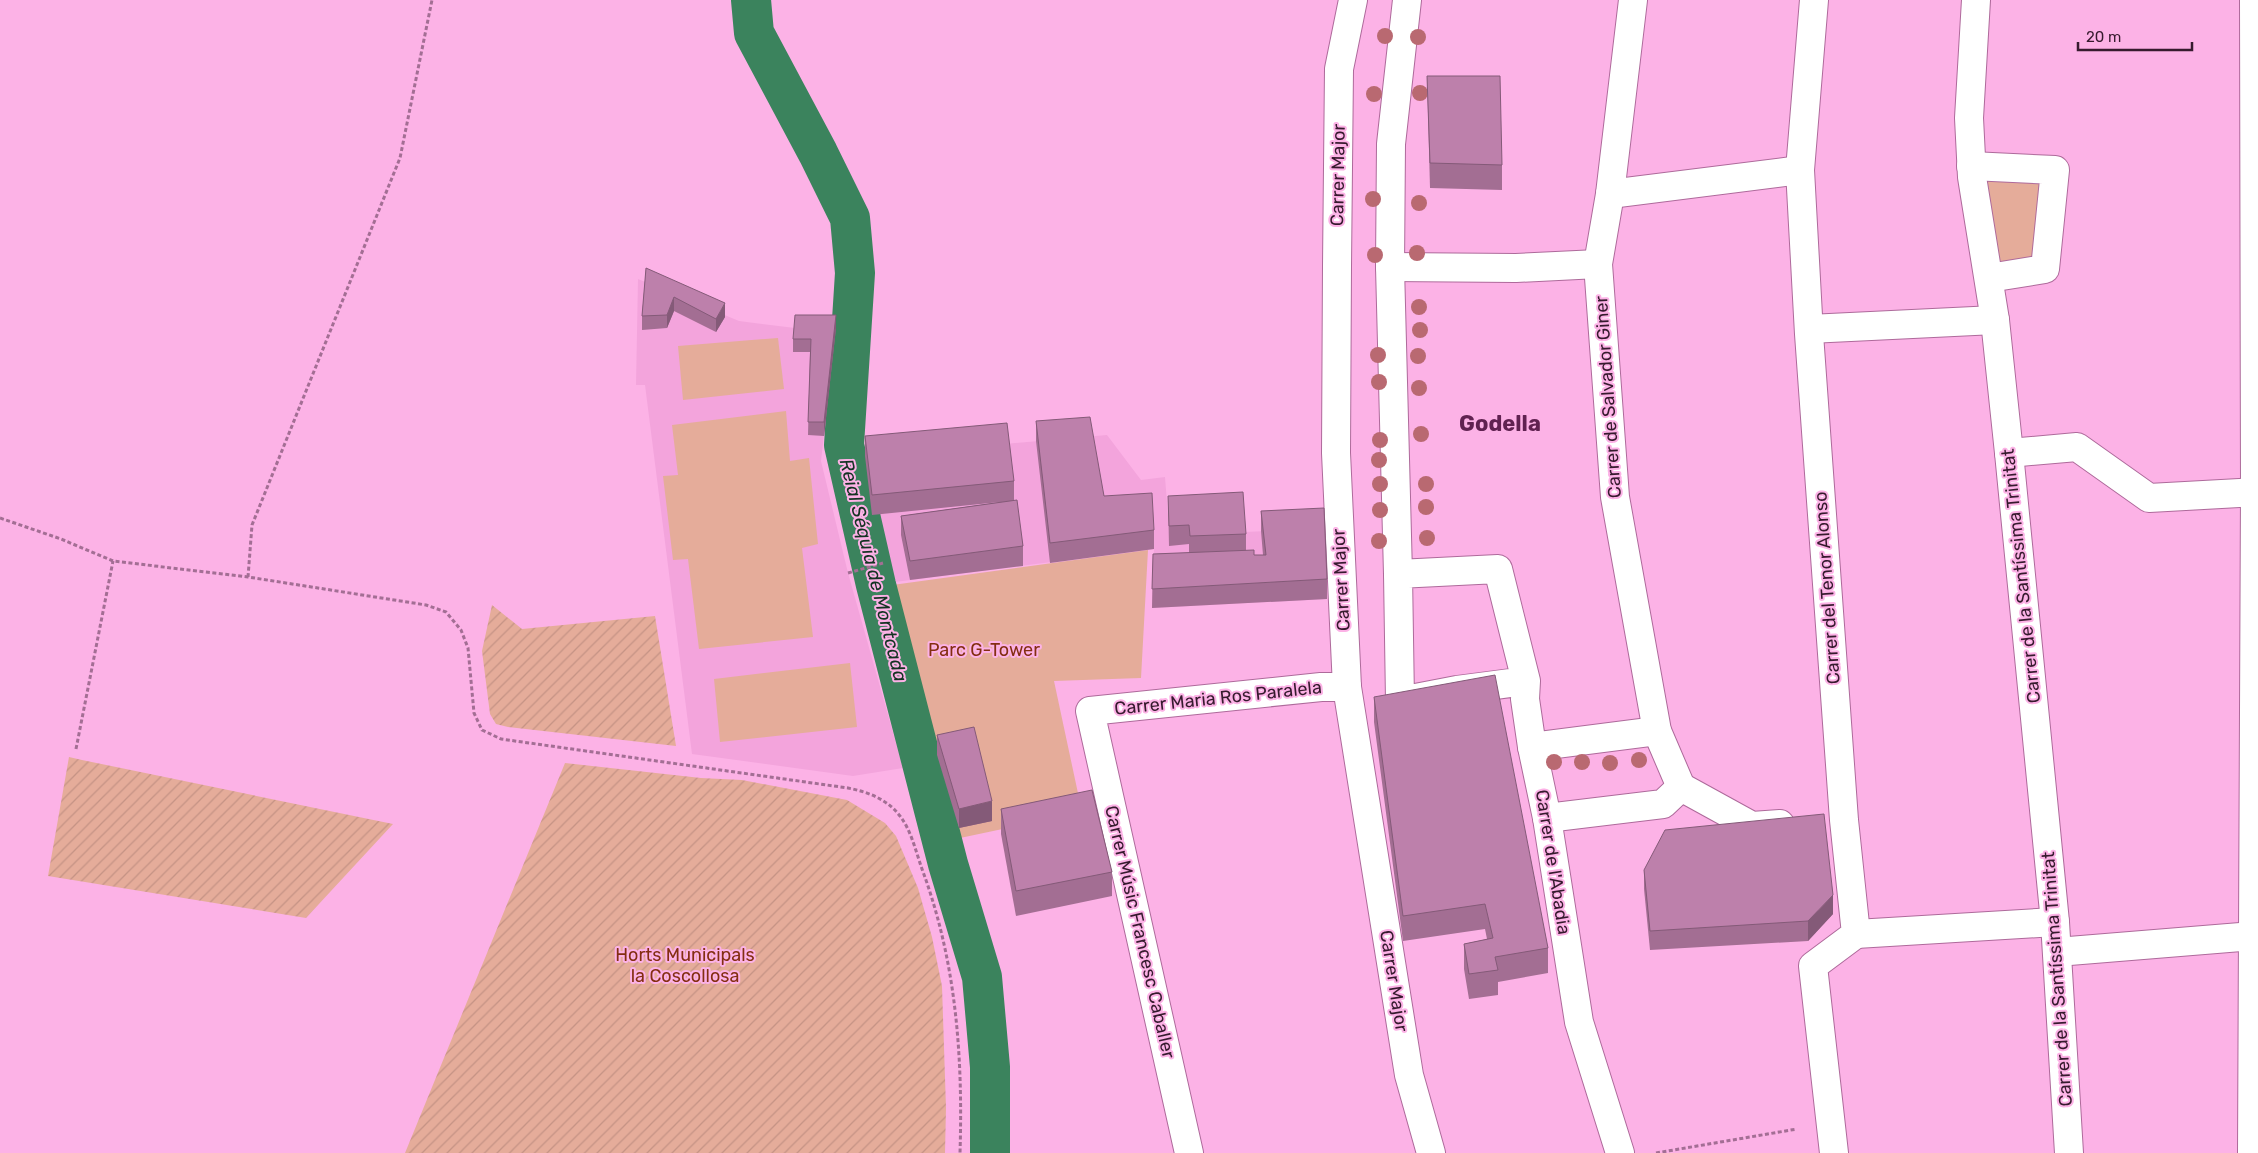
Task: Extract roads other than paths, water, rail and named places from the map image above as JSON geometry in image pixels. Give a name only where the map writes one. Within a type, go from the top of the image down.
[{"type":"street","name":"Carrer Major","points":[[1353,0],[1339,69],[1337,266],[1336,453],[1347,687],[1408,1075],[1431,1153]]},
{"type":"street","points":[[1407,0],[1391,144],[1390,267],[1400,701],[1457,690],[1526,681]]},
{"type":"street","name":"Carrer de Salvador Giner","points":[[1633,0],[1610,194],[1598,264],[1615,496],[1657,731],[1681,787]]},
{"type":"street","name":"Carrer del Tenor Alonso","points":[[1814,0],[1800,170],[1809,330],[1844,820],[1856,934]]},
{"type":"street","name":"Carrer de la Santíssima Trinitat","points":[[1976,0],[1969,118],[1971,166],[1995,320],[2055,922],[2069,1153]]},
{"type":"street","points":[[2252,1153],[2257,492],[2254,0]]},
{"type":"street","points":[[1971,166],[2055,170],[2045,269],[1988,278]]},
{"type":"street","points":[[1610,194],[1800,170]]},
{"type":"street","points":[[1390,267],[1516,268],[1598,264]]},
{"type":"street","points":[[1809,330],[1995,320]]},
{"type":"street","points":[[2008,452],[2076,447],[2149,498],[2257,492]]},
{"type":"street","name":"Carrer de l'Abadia","points":[[1398,574],[1498,569],[1526,681],[1525,698],[1532,748],[1547,818],[1579,1022],[1620,1153]]},
{"type":"street","name":"Carrer Maria Ros Paralela","points":[[1090,711],[1321,687],[1347,687]]},
{"type":"street","name":"Carrer Músic Francesc Caballer","points":[[1090,711],[1189,1153]]},
{"type":"street","points":[[1532,748],[1657,731]]},
{"type":"street","points":[[1547,818],[1663,804],[1681,787],[1752,826],[1844,820]]},
{"type":"street","points":[[1834,1153],[1813,966],[1856,934],[2055,922]]},
{"type":"street","points":[[2057,952],[2253,936]]},
{"type":"waterway","name":"Reial Séquia de Montcada","points":[[751,0],[754,33],[818,153],[850,218],[855,273],[844,445],[876,585],[948,864],[982,977],[990,1067],[990,1153]]},
{"type":"district","name":"Godella","points":[[1500,423]]},
{"type":"park label","name":"Parc G-Tower","points":[[984,650]]},
{"type":"park label","name":"Horts Municipals la Coscollosa","points":[[685,965]]}]
